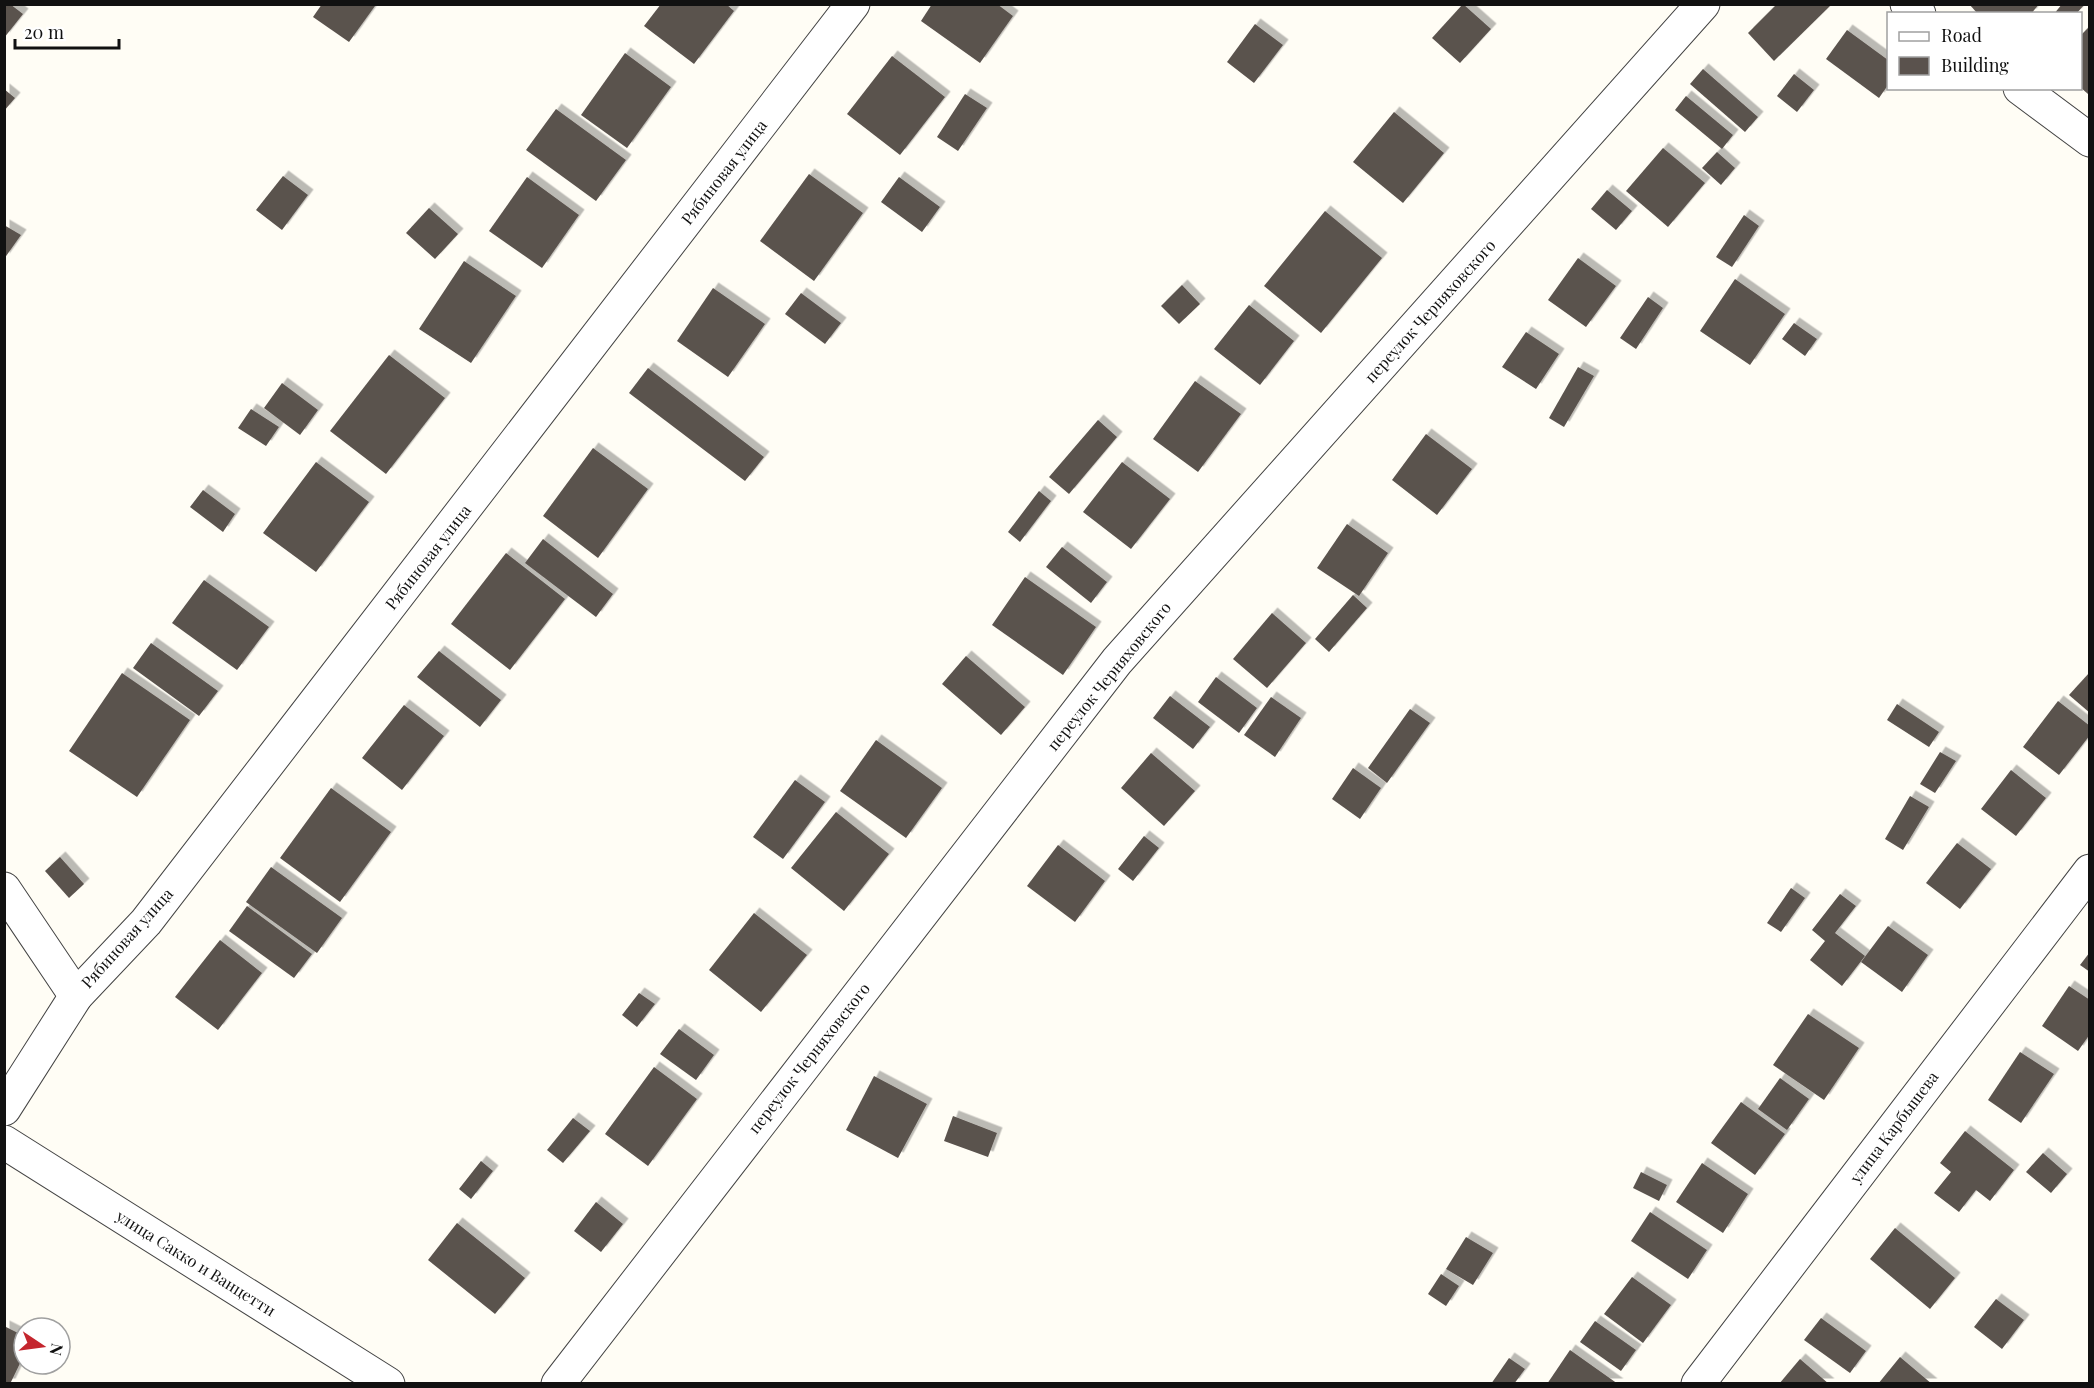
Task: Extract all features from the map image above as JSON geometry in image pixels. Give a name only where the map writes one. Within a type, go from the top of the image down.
[{"type":"street","name":"Рябиновая улица","points":[[4,1109],[75,996],[146,922],[853,4]]},
{"type":"street","name":"переулок Черняховского","points":[[558,1383],[1117,661],[1703,4]]},
{"type":"street","points":[[2023,90],[2090,140]]},
{"type":"street","name":"улица Карбышева","points":[[1698,1383],[2090,871]]},
{"type":"street","points":[[4,889],[75,996]]},
{"type":"street","name":"улица Сакко и Ванцетти","points":[[4,1142],[388,1383]]},
{"type":"building","points":[[4,4],[10,4],[23,14],[4,38]]},
{"type":"building","points":[[322,4],[373,4],[375,6],[349,42],[313,17]]},
{"type":"building","points":[[661,4],[726,4],[734,11],[694,64],[644,26]]},
{"type":"building","points":[[932,4],[997,4],[1013,16],[980,63],[921,21]]},
{"type":"building","points":[[1463,4],[1491,29],[1460,63],[1432,38]]},
{"type":"building","points":[[1777,4],[1832,4],[1774,61],[1748,33]]},
{"type":"building","points":[[1969,4],[2039,4],[2033,12],[1976,12]]},
{"type":"building","points":[[2062,4],[2085,4],[2078,12],[2056,12]]},
{"type":"building","points":[[1255,24],[1283,45],[1254,83],[1227,62]]},
{"type":"building","points":[[2090,26],[2090,92],[2088,94],[2082,89],[2082,34]]},
{"type":"building","points":[[1847,30],[1887,59],[1887,86],[1879,98],[1826,59]]},
{"type":"building","points":[[625,53],[671,87],[627,148],[581,115]]},
{"type":"building","points":[[892,56],[945,97],[900,155],[847,114]]},
{"type":"building","points":[[1703,69],[1758,117],[1745,132],[1690,84]]},
{"type":"building","points":[[1794,74],[1814,90],[1797,112],[1777,96]]},
{"type":"building","points":[[4,89],[15,98],[4,111]]},
{"type":"building","points":[[965,94],[987,108],[958,151],[937,137]]},
{"type":"building","points":[[1686,96],[1733,135],[1722,149],[1675,110]]},
{"type":"building","points":[[556,109],[626,160],[596,201],[526,150]]},
{"type":"building","points":[[1394,112],[1444,153],[1403,203],[1353,162]]},
{"type":"building","points":[[1663,148],[1705,183],[1668,227],[1626,191]]},
{"type":"building","points":[[1717,152],[1735,168],[1721,185],[1702,168]]},
{"type":"building","points":[[809,174],[863,213],[814,281],[760,241]]},
{"type":"building","points":[[283,176],[308,195],[282,230],[256,210]]},
{"type":"building","points":[[527,177],[579,215],[542,268],[489,231]]},
{"type":"building","points":[[899,177],[940,207],[922,232],[881,202]]},
{"type":"building","points":[[1607,190],[1632,211],[1616,230],[1591,209]]},
{"type":"building","points":[[429,208],[458,234],[435,259],[406,233]]},
{"type":"building","points":[[1325,211],[1382,258],[1321,333],[1264,286]]},
{"type":"building","points":[[1744,215],[1759,226],[1732,267],[1716,257]]},
{"type":"building","points":[[4,225],[21,235],[4,259]]},
{"type":"building","points":[[1578,258],[1616,286],[1586,327],[1548,300]]},
{"type":"building","points":[[464,261],[516,296],[471,363],[419,329]]},
{"type":"building","points":[[1735,279],[1785,314],[1750,365],[1700,331]]},
{"type":"building","points":[[1182,285],[1200,304],[1179,324],[1161,306]]},
{"type":"building","points":[[713,288],[765,324],[728,377],[677,341]]},
{"type":"building","points":[[801,293],[841,323],[825,344],[785,314]]},
{"type":"building","points":[[1648,297],[1663,308],[1636,349],[1620,338]]},
{"type":"building","points":[[1249,305],[1294,341],[1260,385],[1214,349]]},
{"type":"building","points":[[1794,323],[1817,339],[1805,356],[1782,339]]},
{"type":"building","points":[[1526,332],[1559,354],[1536,389],[1502,367]]},
{"type":"building","points":[[389,355],[445,398],[386,474],[330,431]]},
{"type":"building","points":[[1578,367],[1594,376],[1564,427],[1549,418]]},
{"type":"building","points":[[648,368],[764,457],[745,481],[629,393]]},
{"type":"building","points":[[1195,381],[1241,414],[1198,472],[1153,439]]},
{"type":"building","points":[[282,383],[318,410],[300,435],[264,408]]},
{"type":"building","points":[[251,409],[279,427],[266,446],[238,428]]},
{"type":"building","points":[[1098,420],[1117,437],[1069,494],[1049,477]]},
{"type":"building","points":[[1426,434],[1472,469],[1437,515],[1392,480]]},
{"type":"building","points":[[593,448],[648,489],[598,558],[543,516]]},
{"type":"building","points":[[316,462],[369,502],[316,572],[263,533]]},
{"type":"building","points":[[1122,462],[1170,499],[1131,549],[1083,512]]},
{"type":"building","points":[[203,490],[235,514],[223,532],[190,507]]},
{"type":"building","points":[[1039,491],[1051,501],[1020,542],[1008,532]]},
{"type":"building","points":[[1347,524],[1388,553],[1359,596],[1317,568]]},
{"type":"building","points":[[543,539],[613,594],[596,617],[525,563]]},
{"type":"building","points":[[1062,547],[1107,582],[1091,603],[1046,567]]},
{"type":"building","points":[[506,553],[565,599],[510,670],[451,624]]},
{"type":"building","points":[[1025,577],[1096,627],[1063,675],[992,625]]},
{"type":"building","points":[[204,580],[269,627],[237,670],[172,623]]},
{"type":"building","points":[[1353,595],[1367,608],[1329,652],[1315,639]]},
{"type":"building","points":[[1272,613],[1306,643],[1267,688],[1233,659]]},
{"type":"building","points":[[151,643],[218,691],[199,716],[133,668]]},
{"type":"building","points":[[439,651],[501,700],[480,727],[417,677]]},
{"type":"building","points":[[966,656],[1025,707],[1001,735],[942,684]]},
{"type":"building","points":[[2090,672],[2090,713],[2069,695]]},
{"type":"building","points":[[122,673],[190,720],[137,797],[69,751]]},
{"type":"building","points":[[1216,677],[1257,708],[1239,733],[1198,702]]},
{"type":"building","points":[[1170,696],[1210,727],[1193,749],[1153,718]]},
{"type":"building","points":[[1271,697],[1301,718],[1275,757],[1244,735]]},
{"type":"building","points":[[2058,701],[2090,726],[2090,735],[2059,775],[2023,747]]},
{"type":"building","points":[[1897,704],[1939,732],[1929,747],[1887,720]]},
{"type":"building","points":[[404,705],[444,736],[402,790],[362,758]]},
{"type":"building","points":[[1410,709],[1430,723],[1387,783],[1368,768]]},
{"type":"building","points":[[876,740],[942,788],[906,838],[840,791]]},
{"type":"building","points":[[1940,752],[1956,761],[1935,793],[1920,784]]},
{"type":"building","points":[[1151,753],[1195,791],[1164,826],[1121,788]]},
{"type":"building","points":[[1353,768],[1381,788],[1360,819],[1332,799]]},
{"type":"building","points":[[2011,770],[2046,798],[2016,836],[1981,809]]},
{"type":"building","points":[[795,780],[825,802],[783,859],[753,837]]},
{"type":"building","points":[[331,788],[391,832],[340,902],[280,858]]},
{"type":"building","points":[[1910,796],[1929,807],[1903,850],[1885,839]]},
{"type":"building","points":[[836,812],[889,854],[844,911],[791,868]]},
{"type":"building","points":[[1144,836],[1159,848],[1133,881],[1118,869]]},
{"type":"building","points":[[1957,843],[1991,869],[1960,909],[1926,883]]},
{"type":"building","points":[[1058,845],[1105,881],[1075,922],[1027,886]]},
{"type":"building","points":[[60,857],[84,884],[69,898],[45,871]]},
{"type":"building","points":[[271,867],[342,918],[317,953],[246,902]]},
{"type":"building","points":[[1791,888],[1805,898],[1781,932],[1767,923]]},
{"type":"building","points":[[1840,894],[1856,906],[1835,933],[1865,956],[1842,986],[1810,960],[1825,941],[1812,930]]},
{"type":"building","points":[[247,906],[312,954],[294,978],[229,931]]},
{"type":"building","points":[[754,913],[807,955],[761,1012],[709,970]]},
{"type":"building","points":[[1888,926],[1928,955],[1902,992],[1861,962]]},
{"type":"building","points":[[220,940],[262,973],[218,1030],[175,997]]},
{"type":"building","points":[[2090,952],[2090,972],[2080,965]]},
{"type":"building","points":[[2069,986],[2090,1000],[2090,1034],[2078,1051],[2042,1026]]},
{"type":"building","points":[[639,993],[655,1004],[637,1027],[622,1015]]},
{"type":"building","points":[[1808,1014],[1859,1048],[1824,1100],[1773,1065]]},
{"type":"building","points":[[679,1029],[714,1055],[696,1080],[660,1054]]},
{"type":"building","points":[[2020,1052],[2054,1074],[2021,1123],[1988,1100]]},
{"type":"building","points":[[654,1067],[697,1099],[648,1166],[605,1134]]},
{"type":"building","points":[[874,1076],[927,1104],[898,1158],[846,1130]]},
{"type":"building","points":[[1780,1078],[1809,1099],[1787,1130],[1758,1109]]},
{"type":"building","points":[[1741,1102],[1785,1134],[1755,1175],[1711,1143]]},
{"type":"building","points":[[953,1116],[997,1133],[988,1157],[944,1141]]},
{"type":"building","points":[[573,1118],[590,1131],[563,1163],[547,1150]]},
{"type":"building","points":[[1965,1131],[2014,1170],[1990,1201],[1976,1190],[1959,1212],[1934,1193],[1951,1172],[1940,1163]]},
{"type":"building","points":[[2043,1153],[2067,1174],[2051,1193],[2026,1172]]},
{"type":"building","points":[[481,1161],[493,1171],[471,1199],[459,1189]]},
{"type":"building","points":[[1702,1163],[1748,1194],[1723,1233],[1676,1202]]},
{"type":"building","points":[[1641,1172],[1667,1185],[1659,1201],[1633,1188]]},
{"type":"building","points":[[596,1202],[623,1224],[601,1252],[574,1231]]},
{"type":"building","points":[[1650,1212],[1707,1250],[1688,1279],[1631,1241]]},
{"type":"building","points":[[457,1223],[525,1278],[495,1314],[428,1260]]},
{"type":"building","points":[[1895,1228],[1955,1278],[1930,1309],[1870,1259]]},
{"type":"building","points":[[1466,1237],[1493,1253],[1473,1285],[1446,1269]]},
{"type":"building","points":[[1441,1274],[1459,1286],[1446,1306],[1428,1294]]},
{"type":"building","points":[[1632,1277],[1671,1305],[1643,1343],[1604,1314]]},
{"type":"building","points":[[1996,1299],[2024,1320],[2002,1349],[1974,1327]]},
{"type":"building","points":[[1821,1318],[1866,1351],[1850,1373],[1804,1340]]},
{"type":"building","points":[[1595,1321],[1636,1350],[1621,1371],[1580,1342]]},
{"type":"building","points":[[4,1326],[12,1330],[12,1376],[14,1376],[10,1384],[4,1384]]},
{"type":"building","points":[[1570,1350],[1618,1384],[1547,1384]]},
{"type":"building","points":[[1900,1357],[1932,1384],[1878,1384]]},
{"type":"building","points":[[1509,1358],[1525,1369],[1514,1384],[1491,1384]]},
{"type":"building","points":[[1800,1359],[1829,1384],[1779,1384]]}]
